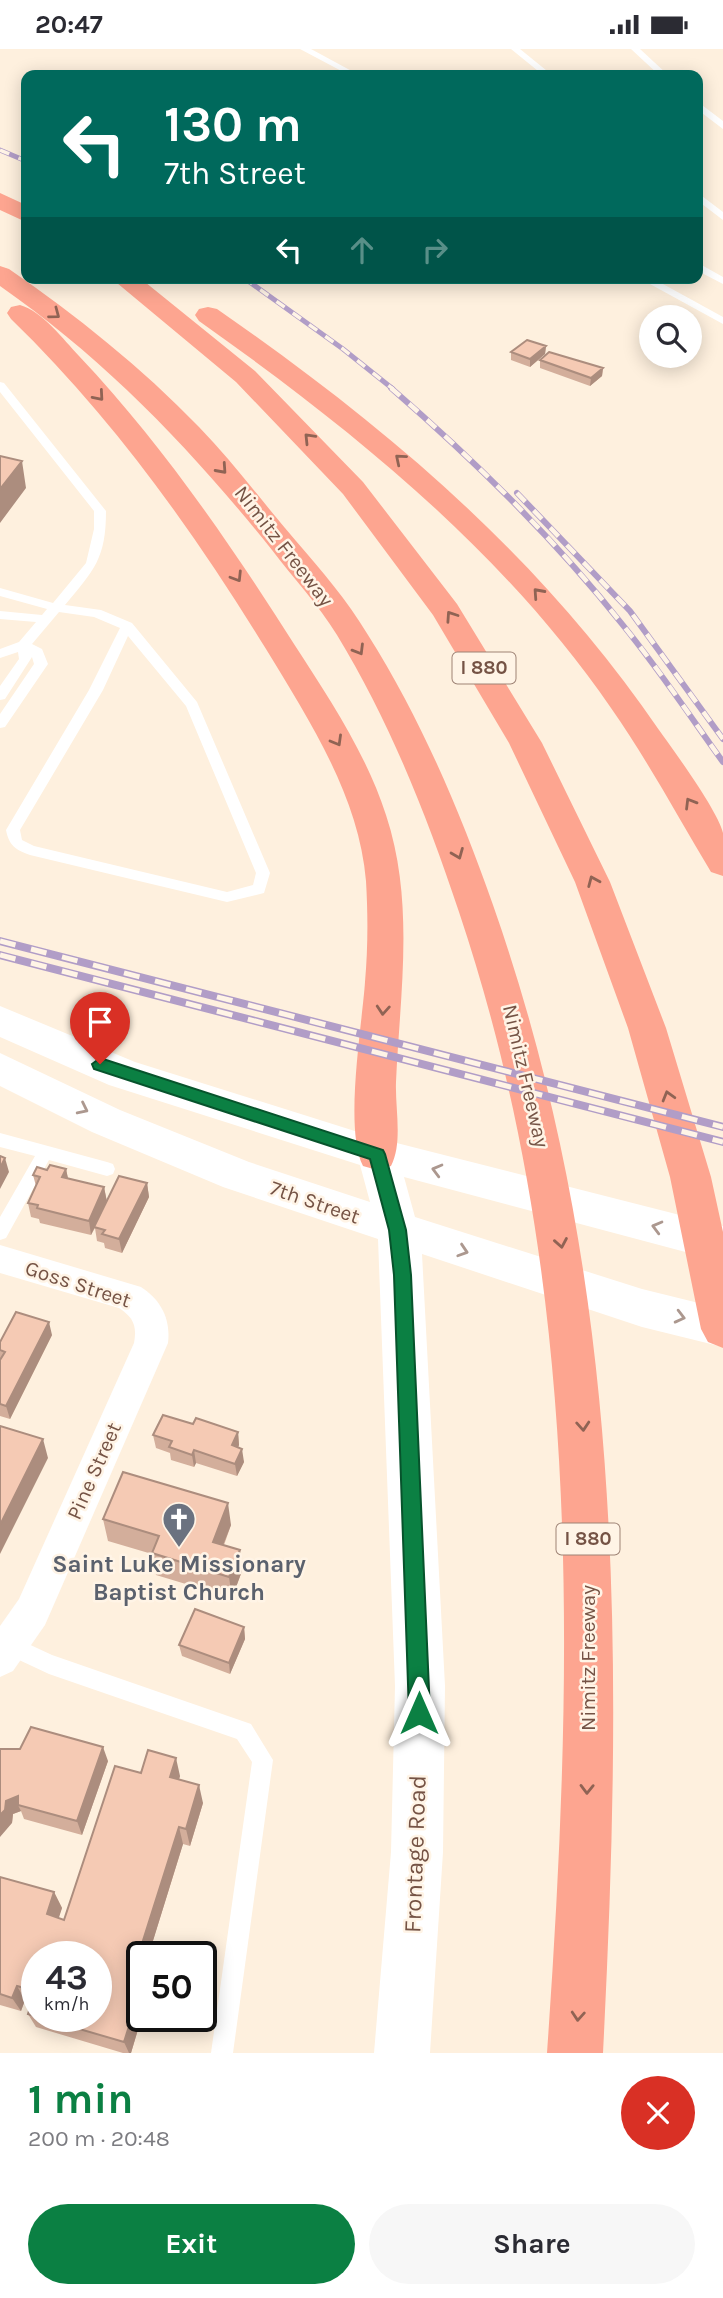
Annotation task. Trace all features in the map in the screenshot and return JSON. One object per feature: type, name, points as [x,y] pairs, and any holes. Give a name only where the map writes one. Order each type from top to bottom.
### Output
[{"type":"highway","points":[[0,200],[21,212]]},
{"type":"highway","name":"Nimitz Freeway","points":[[0,274],[109,357],[171,415],[232,480],[310,574],[393,710],[446,823],[504,982],[540,1128],[563,1254],[578,1358],[587,1495],[589,1637],[585,1884],[575,2053]]},
{"type":"highway","name":"I 880","points":[[132,284],[214,348],[306,435],[387,528],[453,618],[527,741],[579,848],[643,1013],[686,1161],[723,1328]]},
{"type":"highway","points":[[158,284],[223,325],[332,405],[401,459],[468,519],[542,597],[596,664],[654,746],[723,863]]},
{"type":"highway","points":[[0,295],[81,374],[194,514],[338,742],[360,788],[380,856],[387,918],[373,1112],[377,1154]]},
{"type":"main road","points":[[0,1021],[123,1073],[377,1154],[723,1244]]},
{"type":"main road","name":"7th Street","points":[[0,1069],[106,1121],[237,1175],[642,1308],[723,1328]]},
{"type":"main road","name":"Frontage Road","points":[[377,1154],[398,1230],[403,1289],[420,1686],[417,1852],[402,2053]]},
{"type":"street","name":"Goss Street","points":[[0,1259],[129,1297],[143,1305],[151,1316]]},
{"type":"street","name":"Pine Street","points":[[3,1648],[32,1612],[151,1343],[154,1330],[151,1316]]},
{"type":"lane","points":[[304,49],[345,70]]},
{"type":"lane","points":[[514,49],[541,70]]},
{"type":"lane","points":[[635,49],[658,70]]},
{"type":"lane","points":[[703,109],[723,127]]},
{"type":"lane","points":[[703,200],[723,217]]},
{"type":"lane","points":[[703,269],[723,281]]},
{"type":"lane","points":[[655,284],[723,321]]},
{"type":"lane","points":[[0,385],[100,511],[99,546],[92,564],[43,619],[24,645],[0,654]]},
{"type":"lane","points":[[0,592],[54,607],[97,613],[127,626],[192,705],[264,873],[259,889],[250,894],[227,897],[30,850],[16,842],[13,830],[96,690],[127,626]]},
{"type":"lane","points":[[0,615],[43,619]]},
{"type":"lane","points":[[0,696],[26,659],[24,645]]},
{"type":"lane","points":[[0,724],[41,664],[37,652],[24,645]]},
{"type":"lane","points":[[0,1140],[107,1169]]},
{"type":"lane","points":[[0,1233],[45,1153]]},
{"type":"lane","points":[[3,1648],[244,1731],[263,1760],[222,2053]]},
{"type":"building","points":[[527,340],[546,346],[530,359],[511,352]]},
{"type":"building","points":[[549,352],[603,368],[591,378],[540,360]]},
{"type":"building","points":[[0,456],[22,461],[0,489]]},
{"type":"building","points":[[50,1165],[66,1169],[62,1177],[104,1187],[89,1221],[37,1208],[38,1205],[28,1203],[40,1177],[33,1175],[37,1167],[47,1170]]},
{"type":"building","points":[[119,1176],[147,1183],[119,1239],[102,1234],[105,1230],[94,1227]]},
{"type":"building","points":[[16,1312],[49,1322],[6,1406],[0,1404],[0,1360],[5,1352],[0,1350],[0,1342]]},
{"type":"building","points":[[163,1415],[193,1424],[196,1418],[238,1432],[232,1445],[242,1449],[235,1464],[194,1450],[192,1455],[169,1447],[172,1441],[153,1435]]},
{"type":"building","points":[[0,1426],[43,1439],[0,1525]]},
{"type":"building","points":[[123,1472],[228,1503],[213,1542],[240,1550],[229,1577],[152,1553],[159,1536],[103,1519]]},
{"type":"building","points":[[195,1609],[244,1627],[229,1663],[179,1645]]},
{"type":"building","points":[[31,1727],[103,1747],[77,1821],[18,1805],[18,1796],[6,1801],[5,1810],[0,1815],[0,1749],[20,1749]]},
{"type":"building","points":[[148,1750],[176,1758],[170,1777],[199,1785],[186,1829],[179,1827],[143,1941],[126,1941],[127,2032],[124,2042],[90,2032],[112,2032],[112,1941],[21,1941],[21,1987],[17,1986],[12,1998],[0,1994],[0,1877],[54,1892],[47,1914],[64,1920],[115,1766],[141,1773]]},
{"type":"railway","points":[[0,150],[21,159]]},
{"type":"railway","points":[[252,284],[343,349],[393,389]]},
{"type":"railway","points":[[391,388],[482,471],[596,592],[661,675],[723,762]]},
{"type":"railway","points":[[517,493],[630,611],[723,739]]},
{"type":"railway","points":[[0,941],[723,1127]]},
{"type":"railway","points":[[0,955],[723,1142]]},
{"type":"place","name":"Saint Luke Missionary Baptist Church","points":[[179,1549]]},
{"type":"route","points":[[100,1064],[167,1088],[377,1154],[398,1230],[403,1275],[417,1598],[419,1713]]}]
